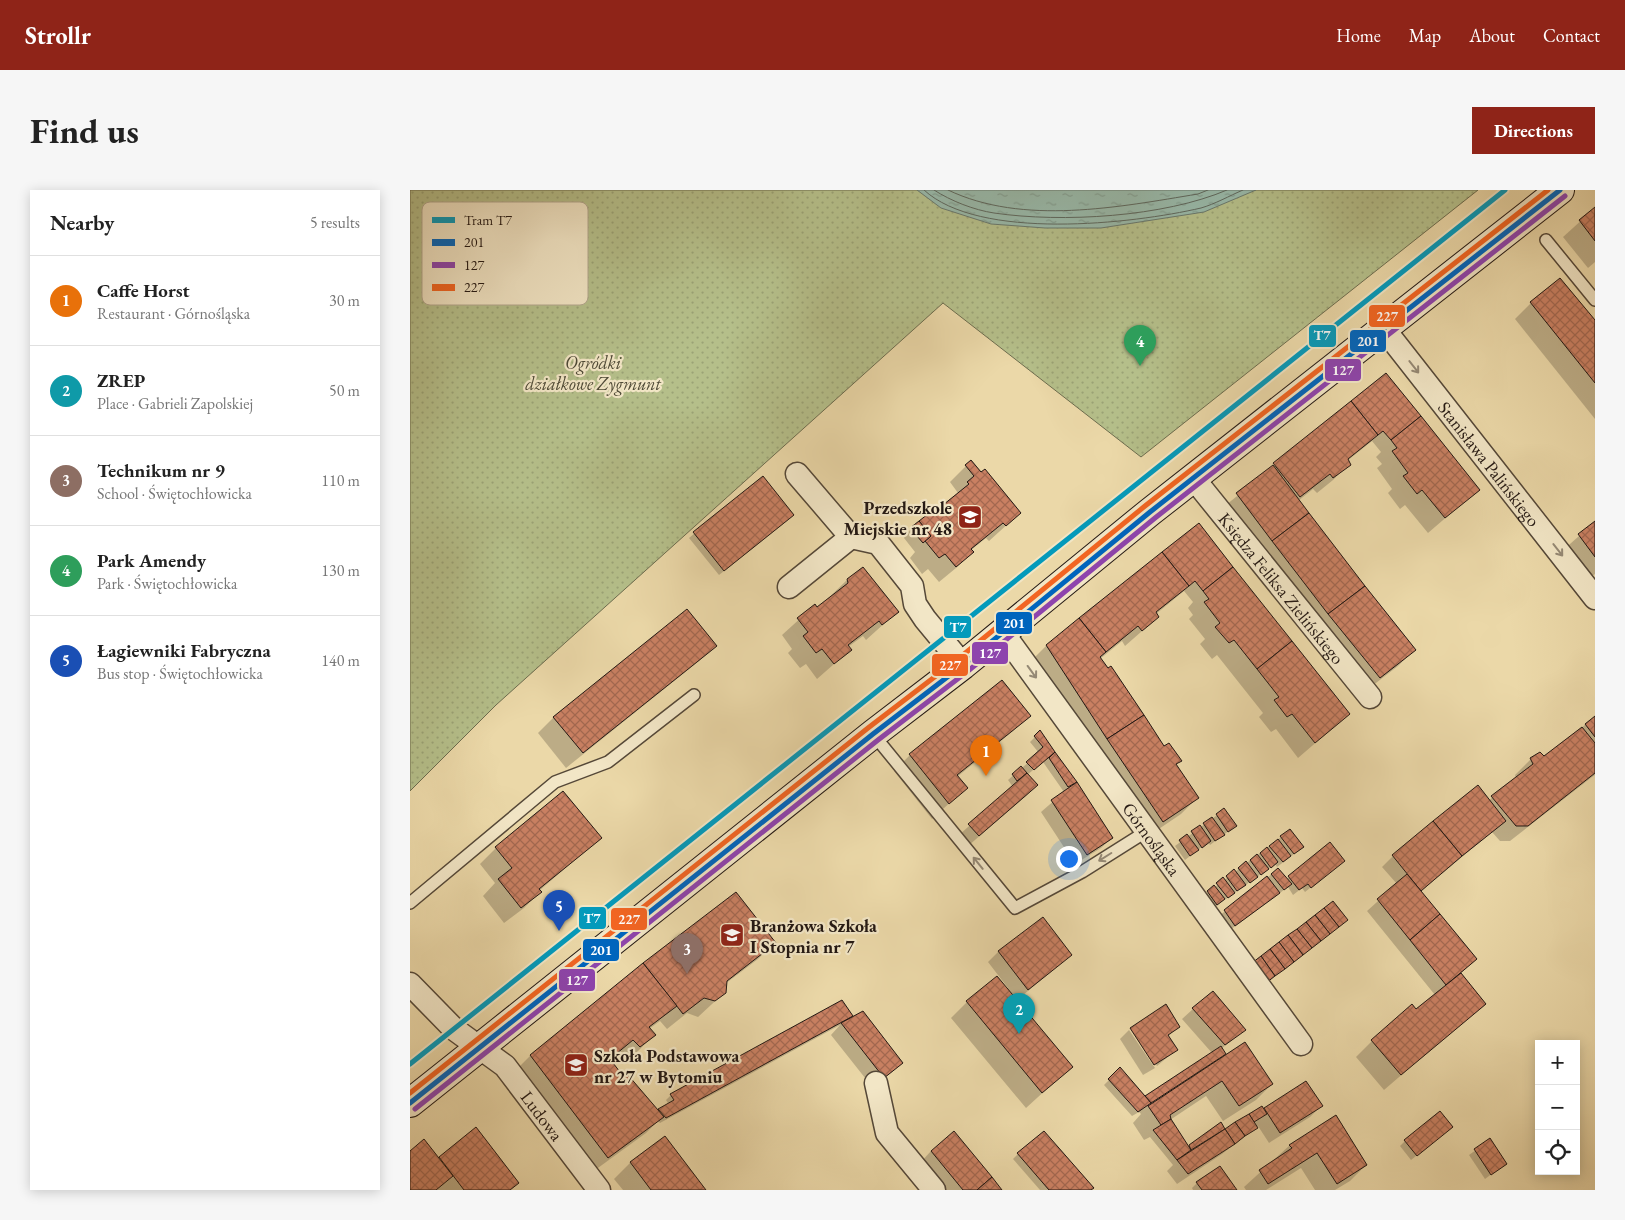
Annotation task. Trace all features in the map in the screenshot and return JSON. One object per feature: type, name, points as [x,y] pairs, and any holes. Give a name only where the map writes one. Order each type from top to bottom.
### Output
[{"type":"main road","points":[[410,1103],[1560,190]]},
{"type":"street","name":"Stanisława Palińskiego","points":[[1384,329],[1594,595]]},
{"type":"street","points":[[797,474],[851,537],[878,543],[912,586],[915,604],[924,619],[963,665]]},
{"type":"street","name":"Księdza Feliksa Zielińskiego","points":[[1194,479],[1370,697]]},
{"type":"street","points":[[789,586],[851,537]]},
{"type":"street","name":"Górnośląska","points":[[1003,632],[1301,1044]]},
{"type":"street","name":"Ludowa","points":[[410,984],[454,1029],[505,1066],[599,1190]]},
{"type":"street","points":[[876,1083],[888,1132],[934,1190]]},
{"type":"lane","points":[[1546,240],[1593,293]]},
{"type":"lane","points":[[410,903],[554,782],[608,762],[694,695]]},
{"type":"lane","points":[[873,734],[1015,908],[1082,872],[1147,831]]},
{"type":"green space","name":"Ogródki działkowe Zygmunt","points":[[410,190],[1478,190],[1141,457],[943,303],[496,705],[410,791]]},
{"type":"water","points":[[917,190],[1256,190],[1204,212],[1101,228],[1045,228],[991,224],[941,208]]},
{"type":"building","points":[[1595,207],[1595,241],[1579,220]]},
{"type":"building","points":[[1560,278],[1595,320],[1595,383],[1530,302]]},
{"type":"building","points":[[1386,373],[1421,416],[1391,440],[1383,431],[1378,435],[1351,401]]},
{"type":"building","points":[[1351,401],[1378,435],[1348,459],[1351,465],[1333,478],[1330,474],[1300,497],[1273,463]]},
{"type":"building","points":[[1421,416],[1480,490],[1445,518],[1422,490],[1417,494],[1403,476],[1408,473],[1392,451],[1397,448],[1391,440]]},
{"type":"building","name":"Przedszkole Miejskie nr 48","points":[[971,460],[981,472],[985,469],[1021,513],[1006,526],[1003,523],[971,549],[974,552],[956,567],[945,554],[939,558],[925,541],[931,536],[919,521],[937,507],[938,509],[969,484],[967,482],[974,476],[965,465]]},
{"type":"building","points":[[1273,465],[1309,513],[1272,541],[1236,493]]},
{"type":"building","points":[[763,476],[794,515],[724,571],[693,532]]},
{"type":"building","points":[[1309,513],[1365,586],[1328,614],[1272,541]]},
{"type":"building","points":[[919,521],[931,536],[923,543],[910,528]]},
{"type":"building","points":[[1595,521],[1595,557],[1578,534]]},
{"type":"building","points":[[1199,523],[1233,567],[1203,591],[1195,581],[1189,586],[1162,552]]},
{"type":"building","points":[[1162,552],[1189,586],[1156,612],[1159,617],[1142,631],[1138,626],[1106,652],[1079,618]]},
{"type":"building","points":[[863,567],[899,612],[882,625],[879,621],[848,645],[852,650],[834,664],[822,649],[816,653],[803,636],[808,632],[797,618],[815,604],[817,607],[848,583],[847,579]]},
{"type":"building","points":[[1233,567],[1292,641],[1257,669],[1234,640],[1229,643],[1215,627],[1220,623],[1204,602],[1209,599],[1203,591]]},
{"type":"building","points":[[1365,586],[1416,650],[1380,678],[1328,614]]},
{"type":"building","points":[[687,609],[717,646],[583,753],[553,717]]},
{"type":"building","points":[[1079,618],[1106,652],[1100,657],[1108,668],[1111,666],[1144,715],[1107,739],[1046,645]]},
{"type":"building","points":[[1292,641],[1350,714],[1315,743],[1292,714],[1287,717],[1274,700],[1279,697],[1257,669]]},
{"type":"building","points":[[1002,680],[1031,716],[957,775],[968,788],[949,804],[909,754]]},
{"type":"building","points":[[1144,715],[1164,746],[1169,743],[1182,761],[1176,764],[1199,798],[1163,822],[1107,739]]},
{"type":"building","points":[[1595,716],[1595,737],[1585,724]]},
{"type":"building","points":[[1582,727],[1595,743],[1595,773],[1528,826],[1516,826],[1491,796],[1533,764],[1530,758],[1540,752],[1544,756]]},
{"type":"building","points":[[1040,730],[1055,752],[1034,770],[1026,762],[1043,747],[1034,736]]},
{"type":"building","points":[[1055,752],[1077,782],[1068,787],[1049,758]]},
{"type":"building","points":[[1021,766],[1027,773],[1017,781],[1012,774]]},
{"type":"building","points":[[1027,773],[1038,785],[979,836],[968,824]]},
{"type":"building","points":[[1077,782],[1113,838],[1087,855],[1051,800]]},
{"type":"building","points":[[1478,785],[1506,821],[1462,856],[1433,821]]},
{"type":"building","points":[[563,791],[602,838],[539,889],[542,892],[521,908],[498,879],[512,868],[495,847]]},
{"type":"building","points":[[1224,808],[1237,826],[1228,832],[1216,814]]},
{"type":"building","points":[[1212,817],[1225,835],[1215,841],[1203,823]]},
{"type":"building","points":[[1433,821],[1462,856],[1421,891],[1392,855]]},
{"type":"building","points":[[1200,825],[1211,841],[1202,848],[1191,831]]},
{"type":"building","points":[[1290,829],[1304,847],[1294,854],[1280,836]]},
{"type":"building","points":[[1187,834],[1199,850],[1190,856],[1179,840]]},
{"type":"building","points":[[1278,839],[1291,856],[1283,862],[1269,846]]},
{"type":"building","points":[[1330,842],[1345,861],[1311,888],[1308,884],[1299,890],[1288,876]]},
{"type":"building","points":[[1267,847],[1278,862],[1271,868],[1260,853]]},
{"type":"building","points":[[1257,854],[1269,869],[1261,875],[1250,860]]},
{"type":"building","points":[[1246,861],[1258,877],[1250,883],[1238,868]]},
{"type":"building","points":[[1278,868],[1292,884],[1284,890],[1271,874]]},
{"type":"building","points":[[1234,869],[1246,885],[1237,891],[1226,876]]},
{"type":"building","points":[[1407,874],[1440,914],[1410,940],[1377,899]]},
{"type":"building","points":[[1267,876],[1280,893],[1235,926],[1224,910]]},
{"type":"building","points":[[1223,877],[1235,893],[1228,898],[1216,883]]},
{"type":"building","points":[[1214,885],[1225,899],[1217,905],[1207,891]]},
{"type":"building","points":[[736,892],[776,943],[727,981],[726,993],[715,1001],[704,998],[683,1014],[643,963]]},
{"type":"building","points":[[1333,901],[1348,920],[1339,927],[1324,908]]},
{"type":"building","points":[[1324,908],[1339,927],[1330,934],[1315,915]]},
{"type":"building","points":[[1440,914],[1477,959],[1446,985],[1410,940]]},
{"type":"building","points":[[1315,915],[1330,934],[1321,941],[1306,922]]},
{"type":"building","points":[[1043,917],[1072,955],[1028,990],[998,951]]},
{"type":"building","points":[[1306,922],[1321,941],[1312,948],[1297,929]]},
{"type":"building","points":[[1297,929],[1312,948],[1303,955],[1288,935]]},
{"type":"building","points":[[1288,935],[1303,955],[1294,962],[1279,942]]},
{"type":"building","points":[[1279,942],[1294,962],[1285,969],[1270,949]]},
{"type":"building","points":[[1270,949],[1285,969],[1275,976],[1261,956]]},
{"type":"building","points":[[1261,956],[1275,976],[1266,983],[1252,963]]},
{"type":"building","name":"Szkoła Podstawowa nr 27 w Bytomiu","points":[[643,963],[677,1006],[649,1027],[656,1035],[640,1047],[633,1040],[610,1059],[620,1072],[622,1070],[626,1076],[628,1075],[664,1117],[608,1158],[530,1055]]},
{"type":"building","points":[[1461,973],[1486,1004],[1401,1075],[1371,1040],[1412,1004],[1416,1009]]},
{"type":"building","points":[[997,976],[1073,1067],[1042,1093],[966,1001]]},
{"type":"building","points":[[1213,991],[1246,1030],[1225,1045],[1192,1008]]},
{"type":"building","points":[[842,1000],[853,1016],[666,1118],[658,1109],[674,1100],[670,1094]]},
{"type":"building","points":[[1166,1004],[1180,1027],[1168,1035],[1178,1050],[1154,1065],[1130,1028]]},
{"type":"building","points":[[863,1011],[903,1063],[884,1078],[841,1023]]},
{"type":"building","points":[[1245,1042],[1273,1084],[1239,1106],[1222,1081],[1170,1115],[1171,1119],[1161,1125],[1148,1106]]},
{"type":"building","points":[[1221,1046],[1226,1054],[1151,1103],[1145,1096]]},
{"type":"building","points":[[1120,1067],[1151,1103],[1138,1112],[1108,1079]]},
{"type":"building","points":[[1306,1081],[1323,1106],[1280,1133],[1264,1108]]},
{"type":"building","points":[[1262,1106],[1267,1114],[1254,1122],[1249,1114]]},
{"type":"building","points":[[1440,1111],[1453,1127],[1417,1156],[1404,1140]]},
{"type":"building","points":[[1249,1114],[1258,1128],[1245,1136],[1235,1122]]},
{"type":"building","points":[[1336,1115],[1367,1165],[1337,1184],[1317,1153],[1268,1184],[1259,1170],[1292,1148],[1289,1145]]},
{"type":"building","points":[[1171,1119],[1191,1150],[1177,1160],[1153,1130]]},
{"type":"building","points":[[1221,1122],[1225,1129],[1191,1150],[1189,1145]]},
{"type":"building","points":[[1235,1122],[1245,1136],[1235,1144],[1225,1129]]},
{"type":"building","points":[[476,1127],[519,1183],[510,1190],[464,1190],[439,1157]]},
{"type":"building","points":[[1225,1129],[1235,1144],[1188,1174],[1177,1160]]},
{"type":"building","points":[[954,1131],[992,1177],[977,1190],[963,1190],[931,1151]]},
{"type":"building","points":[[1044,1131],[1094,1188],[1091,1190],[1049,1190],[1017,1153]]},
{"type":"building","points":[[665,1136],[706,1190],[651,1190],[630,1162]]},
{"type":"building","points":[[1490,1138],[1507,1164],[1491,1175],[1474,1149]]},
{"type":"building","points":[[424,1139],[453,1176],[436,1190],[410,1190],[410,1151]]},
{"type":"building","points":[[1220,1166],[1237,1190],[1202,1190],[1196,1182]]},
{"type":"building","points":[[992,1177],[1002,1190],[977,1190]]},
{"type":"tram line","name":"T7","points":[[410,1064],[1505,190]]},
{"type":"transit line","name":"227","points":[[410,1093],[868,728],[958,659],[1145,506],[1548,190]]},
{"type":"transit line","name":"201","points":[[410,1103],[873,734],[963,665],[1150,512],[1560,190]]},
{"type":"transit line","name":"127","points":[[415,1109],[878,740],[968,671],[1155,518],[1565,196]]},
{"type":"place","name":"Park Amendy","points":[[1140,366]]},
{"type":"place","name":"Przedszkole Miejskie nr 48","points":[[970,517]]},
{"type":"place","name":"Caffe Horst","points":[[986,776]]},
{"type":"place","name":"Łagiewniki Fabryczna","points":[[559,931]]},
{"type":"place","name":"Branżowa Szkoła I Stopnia nr 7","points":[[732,935]]},
{"type":"place","name":"Technikum nr 9","points":[[687,974]]},
{"type":"place","name":"ZREP","points":[[1019,1034]]},
{"type":"place","name":"Szkoła Podstawowa nr 27 w Bytomiu","points":[[576,1065]]}]
